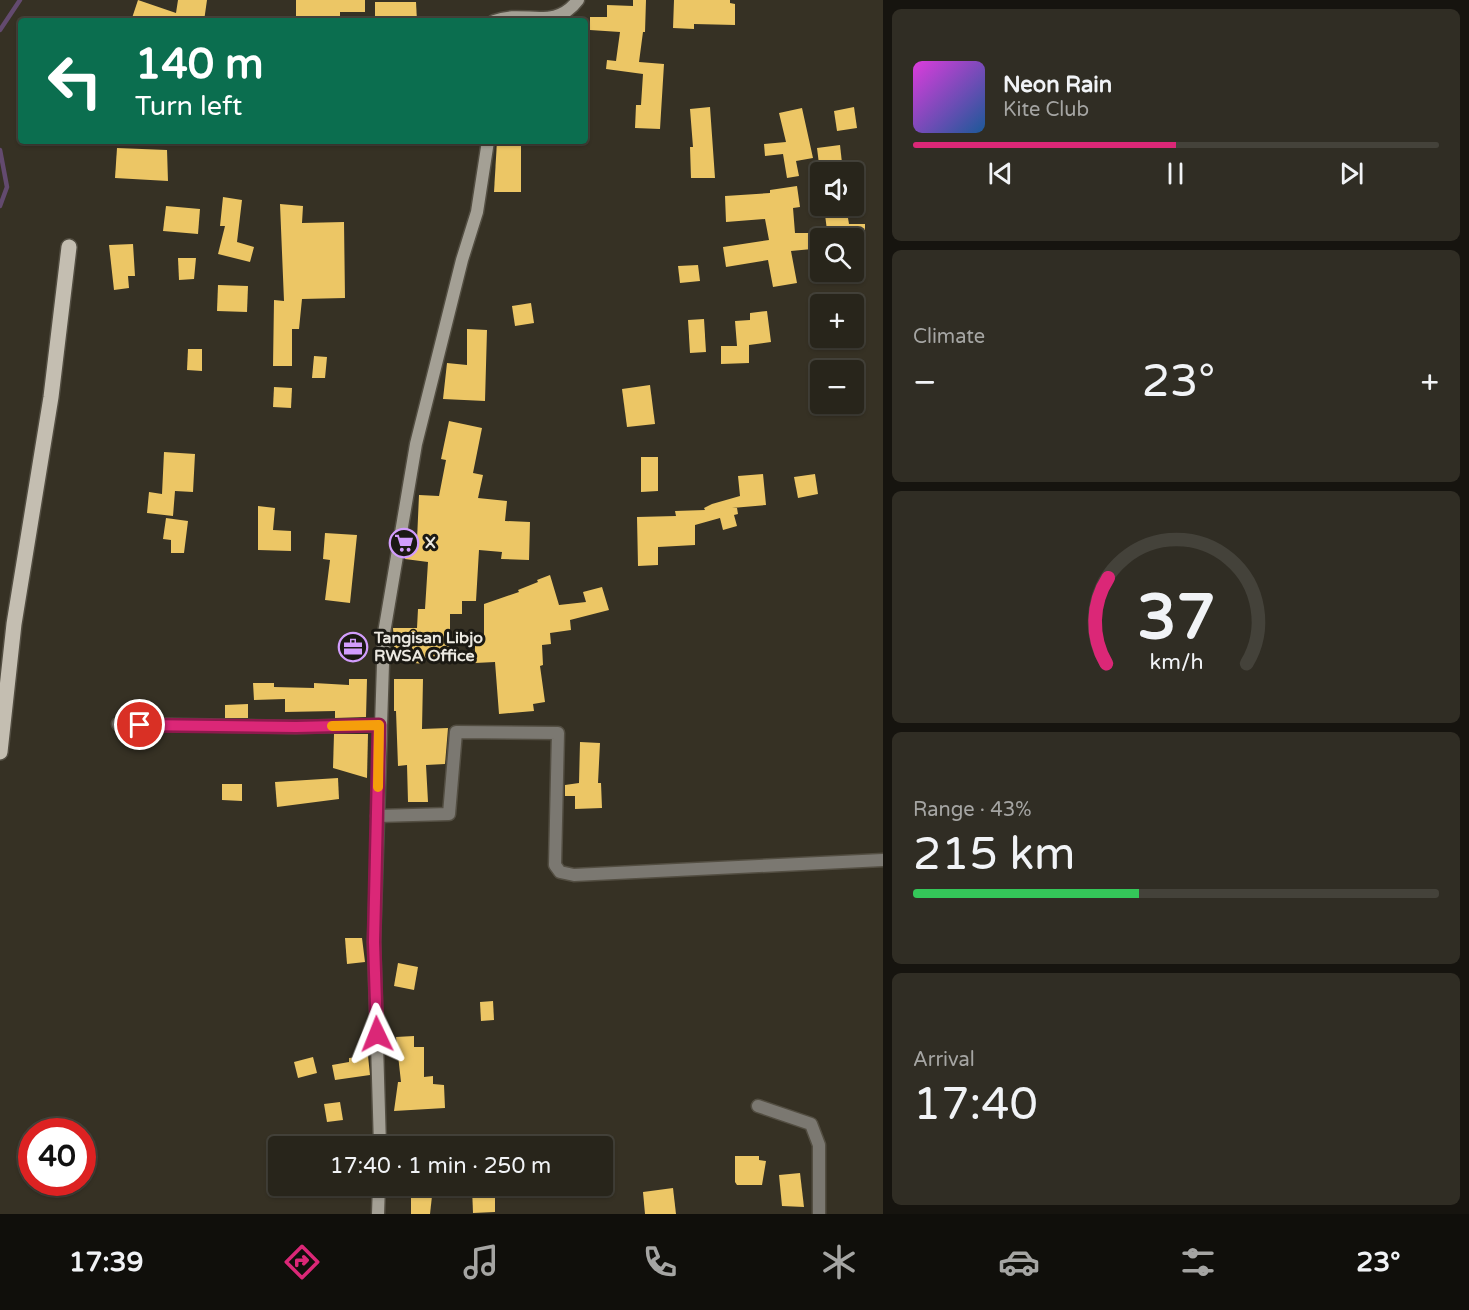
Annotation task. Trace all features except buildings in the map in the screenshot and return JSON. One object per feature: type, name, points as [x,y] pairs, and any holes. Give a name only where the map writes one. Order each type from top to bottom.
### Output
[{"type":"main road","points":[[0,752],[14,624],[51,397],[69,247]]},
{"type":"street","points":[[551,18],[569,11],[578,0]]},
{"type":"street","points":[[501,18],[508,15],[538,18]]},
{"type":"street","points":[[380,1136],[374,942],[379,725],[384,633],[416,444],[462,260],[477,212],[488,144]]},
{"type":"street","points":[[118,724],[296,727],[379,725]]},
{"type":"street","points":[[377,816],[449,814],[456,732],[558,733],[555,865],[560,872],[574,875],[882,860]]},
{"type":"street","points":[[758,1106],[811,1124],[819,1145],[819,1214]]},
{"type":"street","points":[[378,1214],[379,1196]]},
{"type":"waterway","points":[[0,30],[20,0]]},
{"type":"waterway","points":[[0,150],[7,187],[0,206]]},
{"type":"slow traffic","points":[[332,726],[379,725],[378,787]]},
{"type":"place","name":"X","points":[[404,543]]},
{"type":"place","name":"Tangisan Libjo RWSA Office","points":[[353,647]]},
{"type":"route","points":[[140,725],[296,727],[379,725],[374,942],[377,1034]]}]
